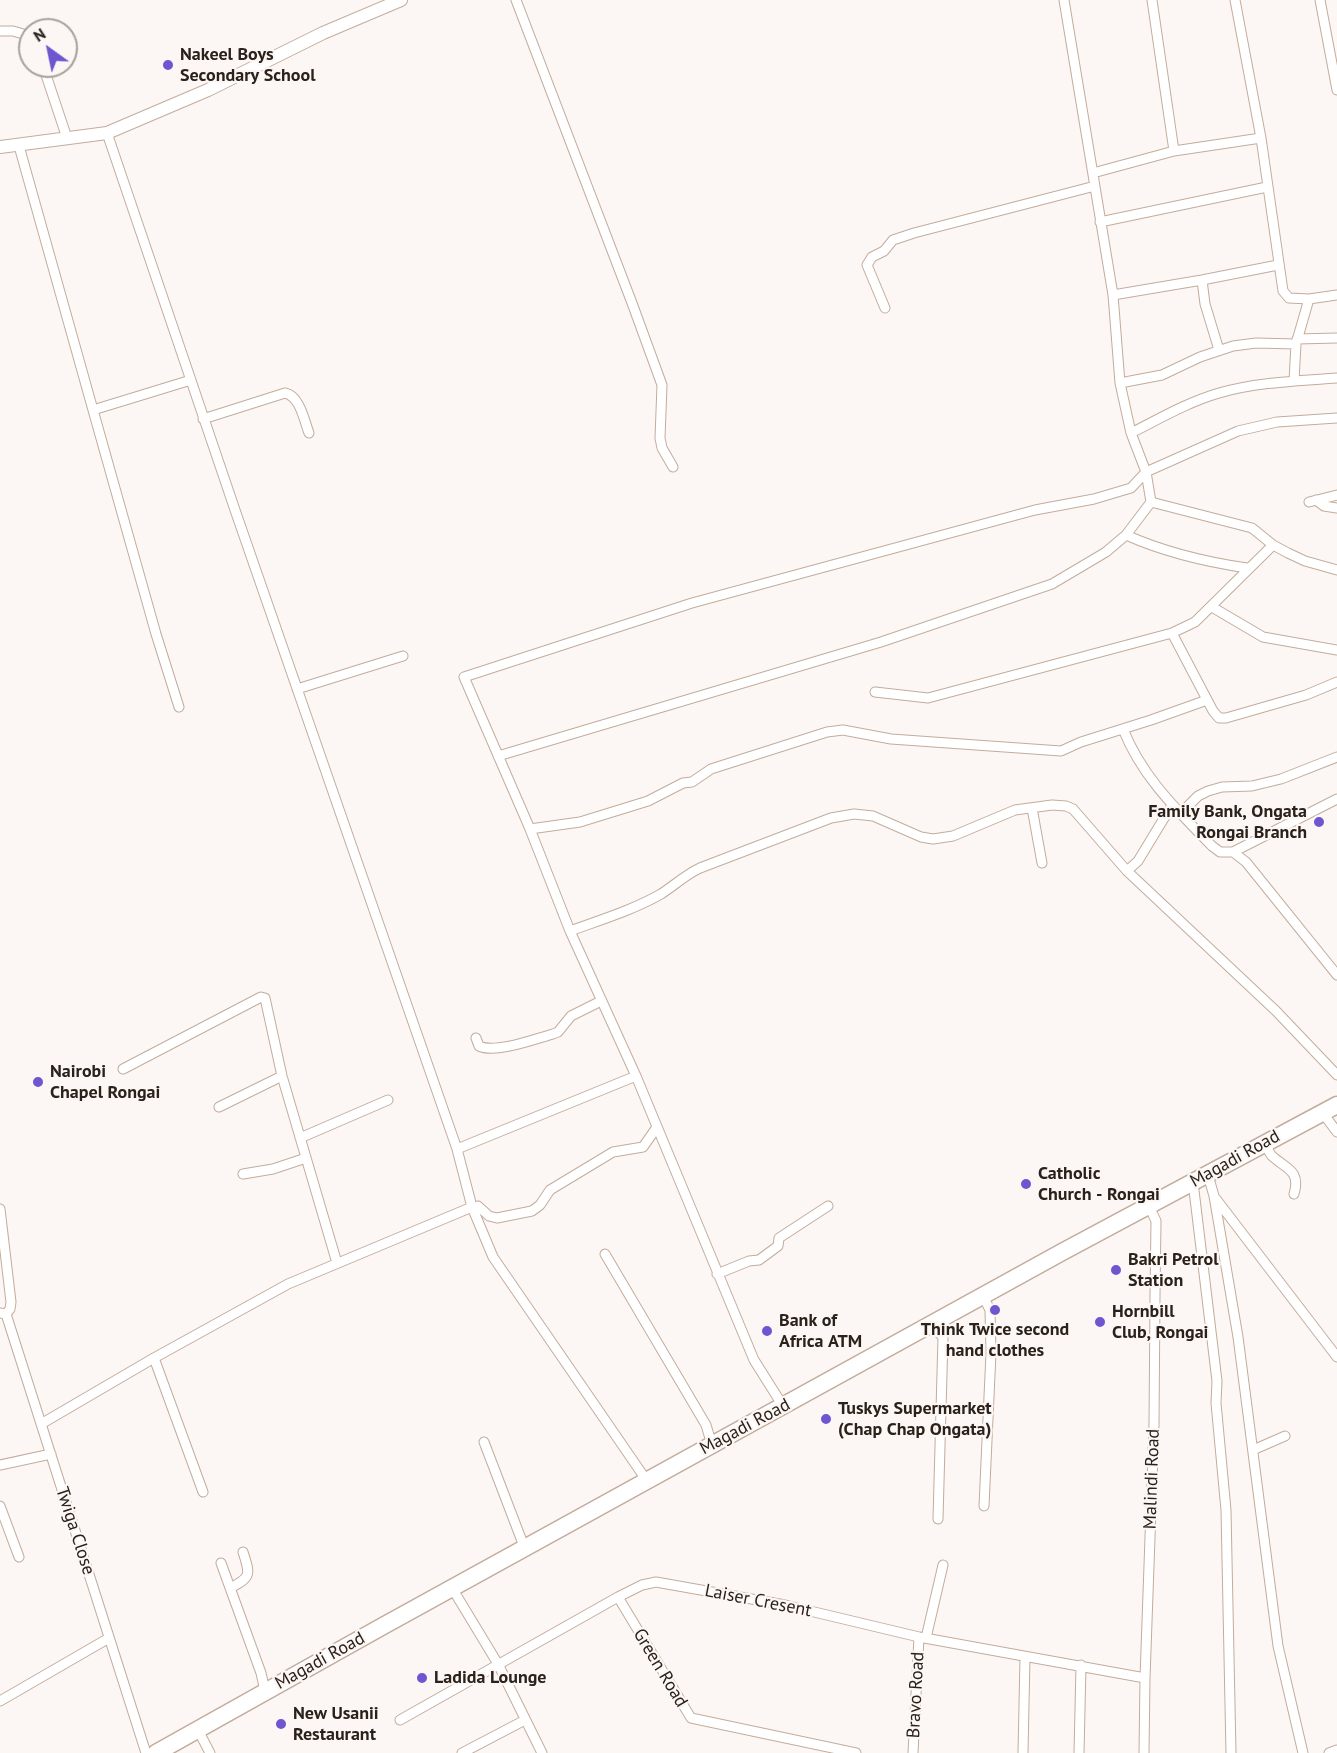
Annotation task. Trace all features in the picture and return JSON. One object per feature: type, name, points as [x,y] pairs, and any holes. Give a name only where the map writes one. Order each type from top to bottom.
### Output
[{"type":"highway","name":"Magadi Road","points":[[156,1753],[983,1296],[1330,1108]]},
{"type":"street","points":[[0,147],[107,133],[208,90],[323,33],[401,0]]},
{"type":"street","points":[[516,0],[662,385],[660,438],[662,448],[674,467]]},
{"type":"street","points":[[498,756],[881,642],[1052,584],[1106,552],[1126,535],[1151,502],[1146,472],[1131,433],[1120,383],[1113,295],[1064,0]]},
{"type":"street","points":[[1152,0],[1174,151]]},
{"type":"street","points":[[1235,0],[1261,138],[1278,265],[1285,295],[1310,298],[1337,295]]},
{"type":"street","points":[[1320,0],[1337,90]]},
{"type":"street","points":[[1,31],[18,32]]},
{"type":"street","points":[[47,78],[67,138]]},
{"type":"street","points":[[107,133],[493,1257],[647,1481]]},
{"type":"street","points":[[1093,173],[1174,151],[1261,138]]},
{"type":"street","points":[[18,146],[156,634],[179,707]]},
{"type":"street","points":[[885,308],[867,265],[872,257],[884,251],[893,240],[914,232],[1095,186]]},
{"type":"street","points":[[1100,222],[1267,188]]},
{"type":"street","points":[[1113,295],[1278,265]]},
{"type":"street","points":[[1202,280],[1205,304],[1219,350]]},
{"type":"street","points":[[1294,381],[1296,342],[1310,298]]},
{"type":"street","points":[[1120,383],[1162,375],[1200,357],[1233,346],[1337,338]]},
{"type":"street","points":[[1131,433],[1218,393],[1274,383],[1337,378]]},
{"type":"street","points":[[93,410],[191,380]]},
{"type":"street","points":[[204,419],[290,393],[296,399],[309,433]]},
{"type":"street","points":[[783,1406],[754,1360],[636,1076],[570,931],[530,829],[464,677],[692,603],[1035,510],[1094,499],[1131,488],[1146,472],[1238,431],[1258,425],[1337,418]]},
{"type":"street","points":[[1337,495],[1312,501],[1322,506],[1337,508]]},
{"type":"street","points":[[1151,502],[1252,528],[1273,544],[1305,561],[1337,570]]},
{"type":"street","points":[[1126,535],[1145,543],[1214,563],[1247,568]]},
{"type":"street","points":[[875,692],[928,698],[1172,633],[1195,622],[1273,544]]},
{"type":"street","points":[[1212,607],[1263,637],[1337,650]]},
{"type":"street","points":[[1172,633],[1219,718],[1306,695],[1337,682]]},
{"type":"street","points":[[297,689],[403,656]]},
{"type":"street","points":[[530,829],[580,822],[648,801],[683,783],[692,782],[711,769],[827,732],[843,730],[891,739],[1061,751],[1207,700]]},
{"type":"street","points":[[1124,729],[1130,747],[1144,771],[1180,814],[1220,852],[1233,852],[1337,799]]},
{"type":"street","points":[[1180,814],[1198,796],[1208,791],[1222,787],[1251,786],[1281,779],[1337,758]]},
{"type":"street","points":[[570,931],[637,906],[700,868],[831,818],[854,814],[873,816],[921,837],[933,839],[953,836],[1015,810],[1052,805],[1066,806],[1073,809],[1127,871],[1276,1011],[1337,1075]]},
{"type":"street","points":[[1127,871],[1138,861],[1172,805]]},
{"type":"street","points":[[1032,808],[1042,863]]},
{"type":"street","points":[[1233,852],[1246,862],[1337,975]]},
{"type":"street","points":[[123,1069],[261,997],[267,1000],[282,1076],[337,1263]]},
{"type":"street","points":[[476,1038],[479,1046],[485,1048],[519,1043],[553,1034],[558,1032],[571,1016],[601,1001]]},
{"type":"street","points":[[219,1107],[282,1076]]},
{"type":"street","points":[[457,1149],[636,1076]]},
{"type":"street","points":[[300,1138],[388,1100]]},
{"type":"street","points":[[1330,1108],[1337,1132]]},
{"type":"street","points":[[475,1207],[497,1218],[532,1210],[540,1204],[550,1190],[613,1152],[643,1147],[657,1127]]},
{"type":"street","points":[[1265,1143],[1271,1155],[1292,1171],[1297,1184],[1294,1194]]},
{"type":"street","points":[[243,1174],[273,1169],[306,1158]]},
{"type":"street","points":[[1201,1179],[1337,1357]]},
{"type":"street","points":[[1201,1179],[1217,1381],[1216,1403],[1226,1510],[1230,1753]]},
{"type":"street","points":[[1214,1196],[1238,1337],[1278,1646],[1303,1753]]},
{"type":"street","points":[[717,1274],[749,1261],[759,1260],[778,1246],[779,1238],[828,1206]]},
{"type":"street","name":"Malindi Road","points":[[1144,1753],[1153,1472],[1156,1221],[1149,1206]]},
{"type":"street","points":[[41,1424],[288,1284],[475,1207]]},
{"type":"street","points":[[0,1209],[11,1302],[10,1309],[3,1314]]},
{"type":"street","points":[[605,1254],[706,1425],[712,1445]]},
{"type":"street","points":[[983,1296],[990,1310],[991,1331],[984,1506]]},
{"type":"street","name":"Twiga Close","points":[[3,1314],[51,1454],[146,1753]]},
{"type":"street","points":[[931,1325],[943,1337],[938,1519]]},
{"type":"street","points":[[154,1358],[203,1492]]},
{"type":"street","points":[[1253,1450],[1285,1437]]},
{"type":"street","points":[[484,1442],[525,1549]]},
{"type":"street","points":[[0,1465],[51,1454]]},
{"type":"street","points":[[0,1506],[19,1557]]},
{"type":"street","points":[[230,1588],[248,1577],[249,1572],[243,1552]]},
{"type":"street","points":[[221,1563],[266,1691]]},
{"type":"street","name":"Bravo Road","points":[[913,1753],[922,1637],[943,1565]]},
{"type":"street","name":"Laiser Cresent","points":[[400,1720],[618,1597],[642,1585],[656,1582],[785,1605],[922,1637],[1145,1678]]},
{"type":"street","points":[[452,1588],[498,1664],[542,1753]]},
{"type":"street","name":"Green Road","points":[[618,1597],[691,1718],[695,1717],[855,1753]]},
{"type":"street","points":[[0,1701],[109,1638]]},
{"type":"street","points":[[1023,1753],[1025,1657]]},
{"type":"street","points":[[1079,1753],[1081,1665]]},
{"type":"street","points":[[462,1753],[525,1720]]},
{"type":"street","points":[[198,1730],[210,1753]]},
{"type":"street","points":[[1329,1753],[1337,1750]]},
{"type":"place","name":"Nakeel Boys Secondary School","points":[[168,65]]},
{"type":"place","name":"Family Bank, Ongata Rongai Branch","points":[[1319,822]]},
{"type":"place","name":"Nairobi Chapel Rongai","points":[[38,1082]]},
{"type":"place","name":"Catholic Church - Rongai","points":[[1026,1184]]},
{"type":"place","name":"Bakri Petrol Station","points":[[1116,1270]]},
{"type":"place","name":"Think Twice second hand clothes","points":[[995,1310]]},
{"type":"place","name":"Hornbill Club, Rongai","points":[[1100,1322]]},
{"type":"place","name":"Bank of Africa ATM","points":[[767,1331]]},
{"type":"place","name":"Tuskys Supermarket (Chap Chap Ongata)","points":[[826,1419]]},
{"type":"place","name":"Ladida Lounge","points":[[422,1678]]},
{"type":"place","name":"New Usanii Restaurant","points":[[281,1724]]}]
